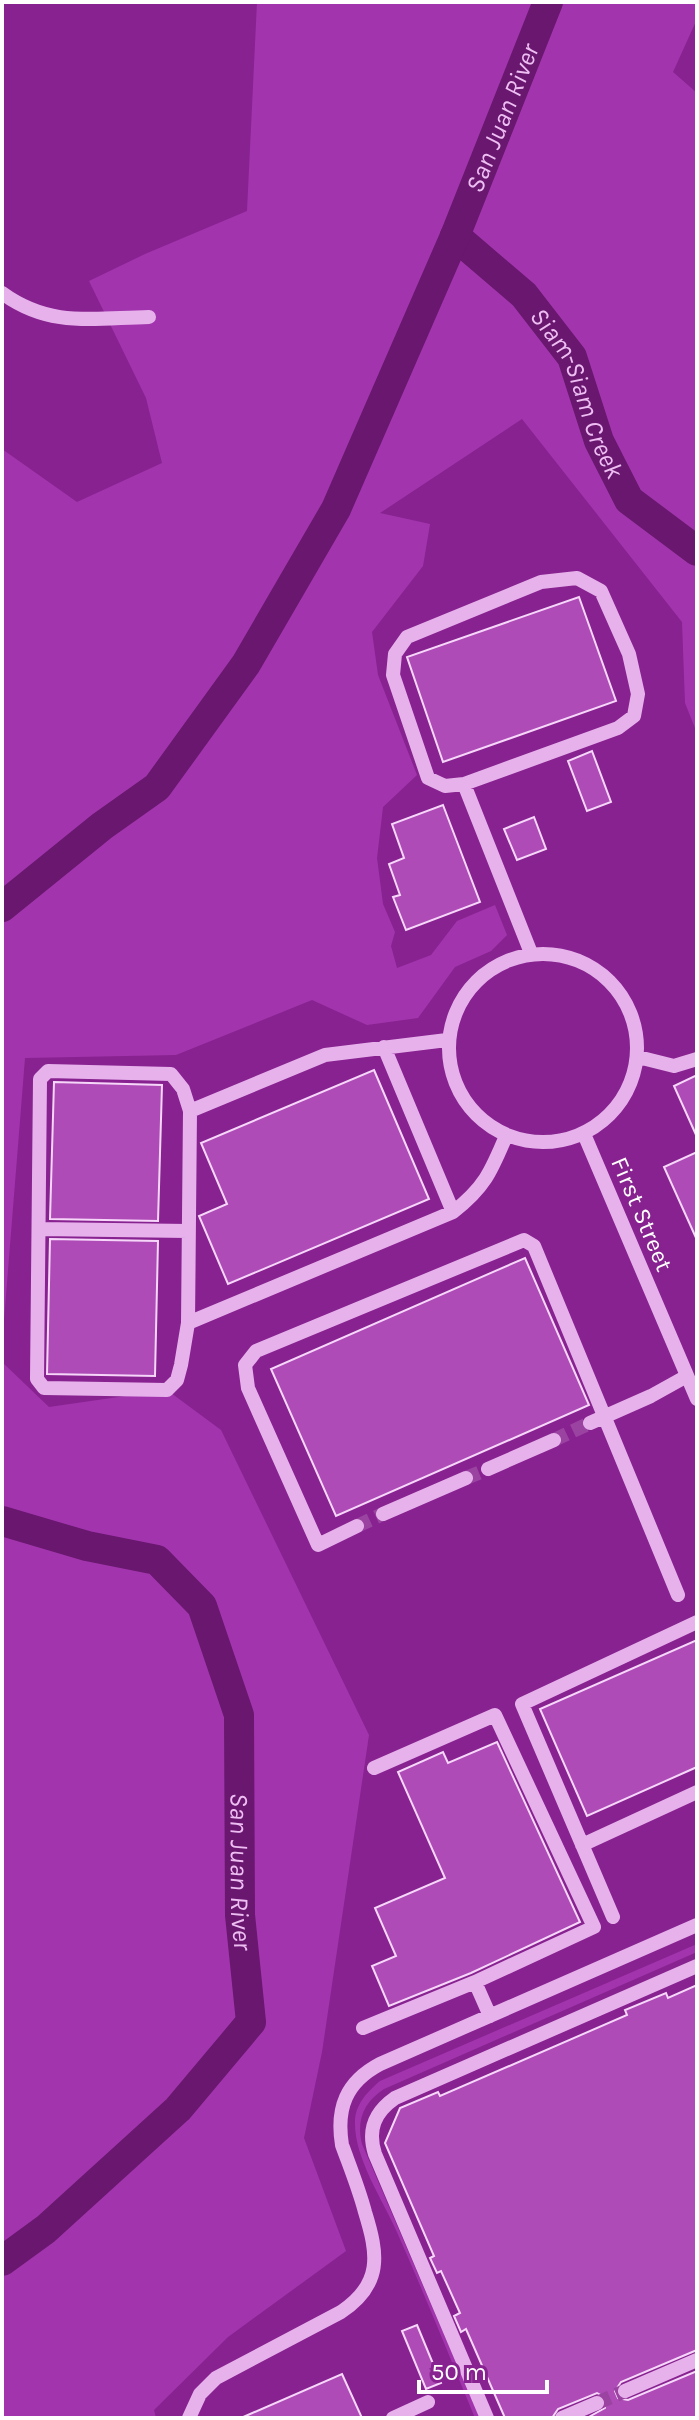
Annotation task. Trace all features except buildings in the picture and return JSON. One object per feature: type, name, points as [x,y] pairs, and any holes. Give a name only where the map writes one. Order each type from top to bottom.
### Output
[{"type":"street","points":[[2,293],[36,313],[63,319],[149,317]]},
{"type":"street","points":[[577,578],[601,591],[629,654],[638,694],[634,716],[618,728],[464,784],[445,786],[428,778],[393,675],[395,654],[407,637],[541,582],[577,578]]},
{"type":"street","points":[[464,784],[531,953]]},
{"type":"street","points":[[531,953],[565,955],[596,969],[621,993],[635,1023],[638,1057],[621,1103],[584,1134],[545,1143],[506,1136],[473,1113],[452,1079],[447,1040],[461,999],[481,978],[491,968],[531,953]]},
{"type":"street","points":[[190,1111],[325,1055],[447,1040]]},
{"type":"street","points":[[384,1047],[453,1212]]},
{"type":"street","points":[[638,1057],[674,1066],[697,1059]]},
{"type":"street","points":[[48,1071],[171,1074],[183,1089],[190,1111],[188,1323],[177,1380],[167,1390],[44,1388],[37,1379],[40,1079],[48,1071]]},
{"type":"street","name":"First Street","points":[[584,1134],[696,1395]]},
{"type":"street","points":[[188,1323],[453,1212],[473,1196],[491,1173],[506,1136]]},
{"type":"street","points":[[39,1229],[188,1231]]},
{"type":"street","points":[[357,1526],[318,1545],[248,1388],[245,1365],[256,1351],[524,1240],[534,1246],[678,1595]]},
{"type":"street","points":[[590,1423],[687,1376]]},
{"type":"street","points":[[488,1469],[554,1440]]},
{"type":"street","points":[[383,1514],[466,1478]]},
{"type":"street","points":[[613,1917],[522,1704],[697,1622]]},
{"type":"street","points":[[363,2028],[475,1982],[594,1927],[495,1715],[374,1768]]},
{"type":"street","points":[[582,1845],[697,1792]]},
{"type":"street","points":[[189,2418],[200,2394],[216,2378],[341,2312],[353,2304],[368,2286],[374,2268],[374,2241],[341,2138],[343,2103],[351,2085],[380,2064],[697,1925]]},
{"type":"street","points":[[487,2418],[375,2154],[371,2134],[375,2119],[395,2098],[697,1966]]},
{"type":"street","points":[[475,1982],[490,2016]]},
{"type":"street","points":[[625,2391],[697,2360]]},
{"type":"street","points":[[393,2418],[428,2402]]},
{"type":"street","points":[[562,2418],[597,2403]]},
{"type":"shaded area","points":[[257,2],[697,2],[697,19],[673,72],[697,93],[697,733],[685,703],[682,622],[522,419],[380,513],[430,524],[423,566],[372,632],[378,675],[417,775],[383,807],[377,858],[383,904],[395,932],[391,946],[397,968],[431,955],[457,921],[495,905],[507,935],[491,951],[455,967],[418,1018],[367,1025],[312,1000],[176,1055],[25,1058],[2,1345],[2,449],[77,502],[162,463],[146,398],[89,281],[247,211]]},
{"type":"shaded area","points":[[2,1362],[49,1407],[167,1390],[221,1430],[369,1735],[322,2052],[304,2138],[346,2251],[228,2337],[154,2410],[156,2418],[2,2418]]},
{"type":"shaded area","points":[[697,1944],[697,1952],[384,2089],[363,2112],[360,2127],[362,2144],[480,2418],[475,2418],[396,2230],[364,2163],[356,2135],[359,2104],[380,2081]]},
{"type":"waterway","points":[[2,907],[102,826],[157,787],[246,664],[336,509],[455,236],[548,2]]},
{"type":"waterway","name":"Siam-Siam Creek","points":[[455,236],[524,295],[572,357],[599,441],[629,500],[697,551]]},
{"type":"waterway","name":"San Juan River","points":[[2,1521],[87,1546],[157,1560],[202,1606],[239,1715],[240,1915],[251,2022],[178,2109],[46,2229],[2,2261]]},
{"type":"tunnel","points":[[554,1440],[590,1423]]},
{"type":"tunnel","points":[[466,1478],[488,1469]]},
{"type":"tunnel","points":[[357,1526],[383,1514]]},
{"type":"tunnel","points":[[597,2403],[625,2391]]}]
